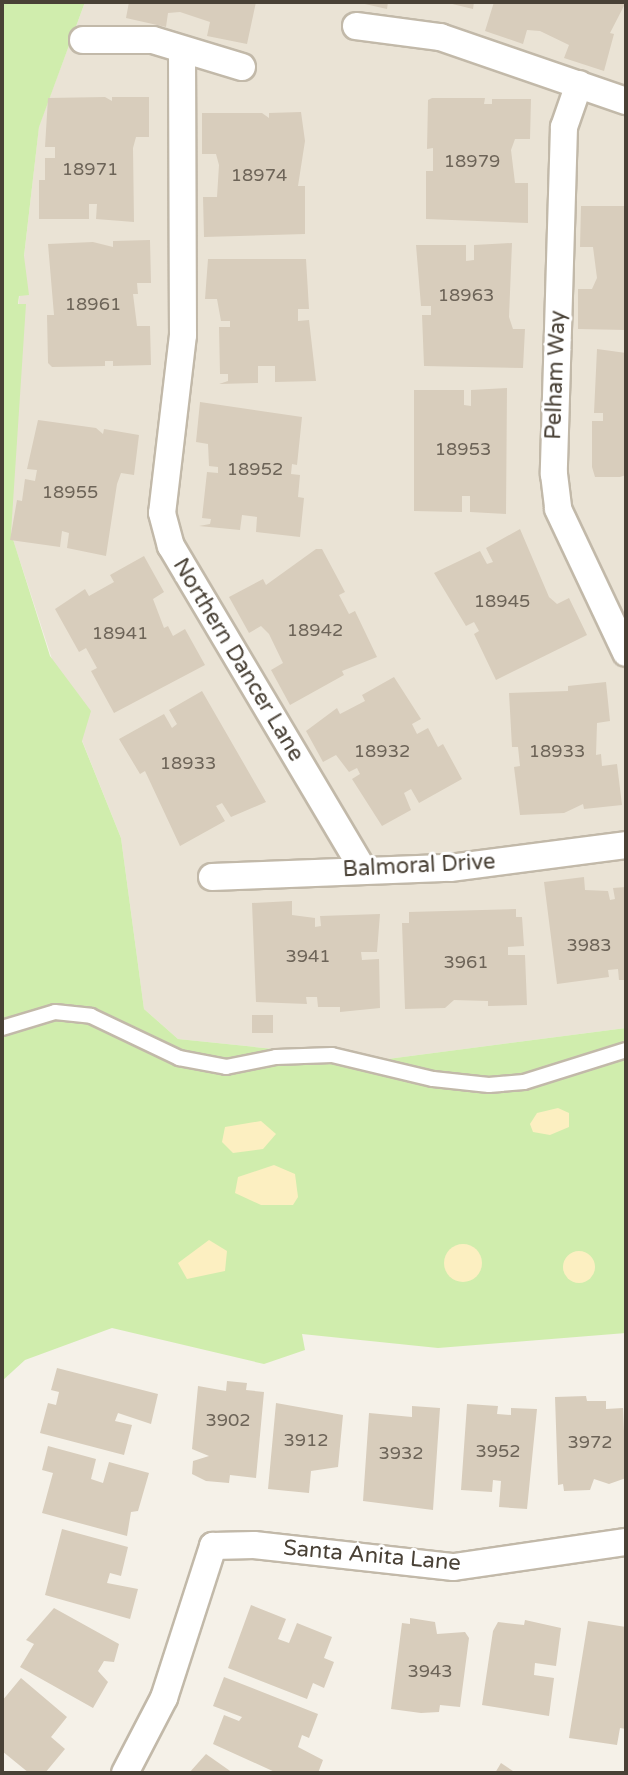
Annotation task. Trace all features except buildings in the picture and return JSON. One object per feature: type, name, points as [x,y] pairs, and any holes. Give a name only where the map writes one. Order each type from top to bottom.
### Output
[{"type":"street","points":[[356,26],[440,37],[626,101]]},
{"type":"street","points":[[83,40],[153,40],[182,52],[242,67]]},
{"type":"street","name":"Northern Dancer Lane","points":[[182,52],[183,335],[162,513],[171,546],[363,870]]},
{"type":"street","name":"Pelham Way","points":[[579,84],[564,127],[554,474],[558,509],[626,653]]},
{"type":"street","name":"Balmoral Drive","points":[[212,877],[450,868],[626,845]]},
{"type":"street","name":"Santa Anita Lane","points":[[125,1773],[170,1683],[213,1546],[254,1545],[454,1567],[626,1542]]},
{"type":"lane","points":[[2,1028],[55,1012],[91,1016],[179,1058],[226,1067],[276,1057],[332,1055],[433,1079],[489,1085],[524,1082],[626,1050]]},
{"type":"shaded area","points":[[85,2],[626,2],[626,1028],[380,1060],[178,1039],[144,1009],[121,838],[63,693],[2,506],[2,448],[39,126]]},
{"type":"green space","points":[[2,2],[85,2],[39,127],[24,256],[29,295],[19,296],[18,304],[26,304],[11,533],[50,656],[91,711],[82,741],[121,838],[144,1009],[178,1039],[380,1060],[626,1028],[626,1333],[438,1348],[302,1334],[305,1350],[264,1364],[112,1328],[25,1360],[2,1381]]},
{"type":"sand","points":[[558,1108],[569,1113],[569,1127],[550,1135],[533,1132],[530,1124],[537,1113]]},
{"type":"sand","points":[[261,1121],[276,1134],[263,1149],[233,1153],[222,1142],[225,1127]]},
{"type":"sand","points":[[274,1165],[295,1174],[298,1197],[293,1205],[261,1205],[235,1193],[238,1177]]},
{"type":"sand","points":[[209,1240],[227,1251],[225,1271],[187,1279],[178,1263]]},
{"type":"sand","points":[[463,1244],[477,1249],[482,1263],[477,1277],[463,1282],[449,1277],[444,1263],[449,1249]]},
{"type":"sand","points":[[579,1251],[590,1256],[595,1267],[590,1278],[579,1283],[568,1278],[563,1267],[568,1256]]}]
